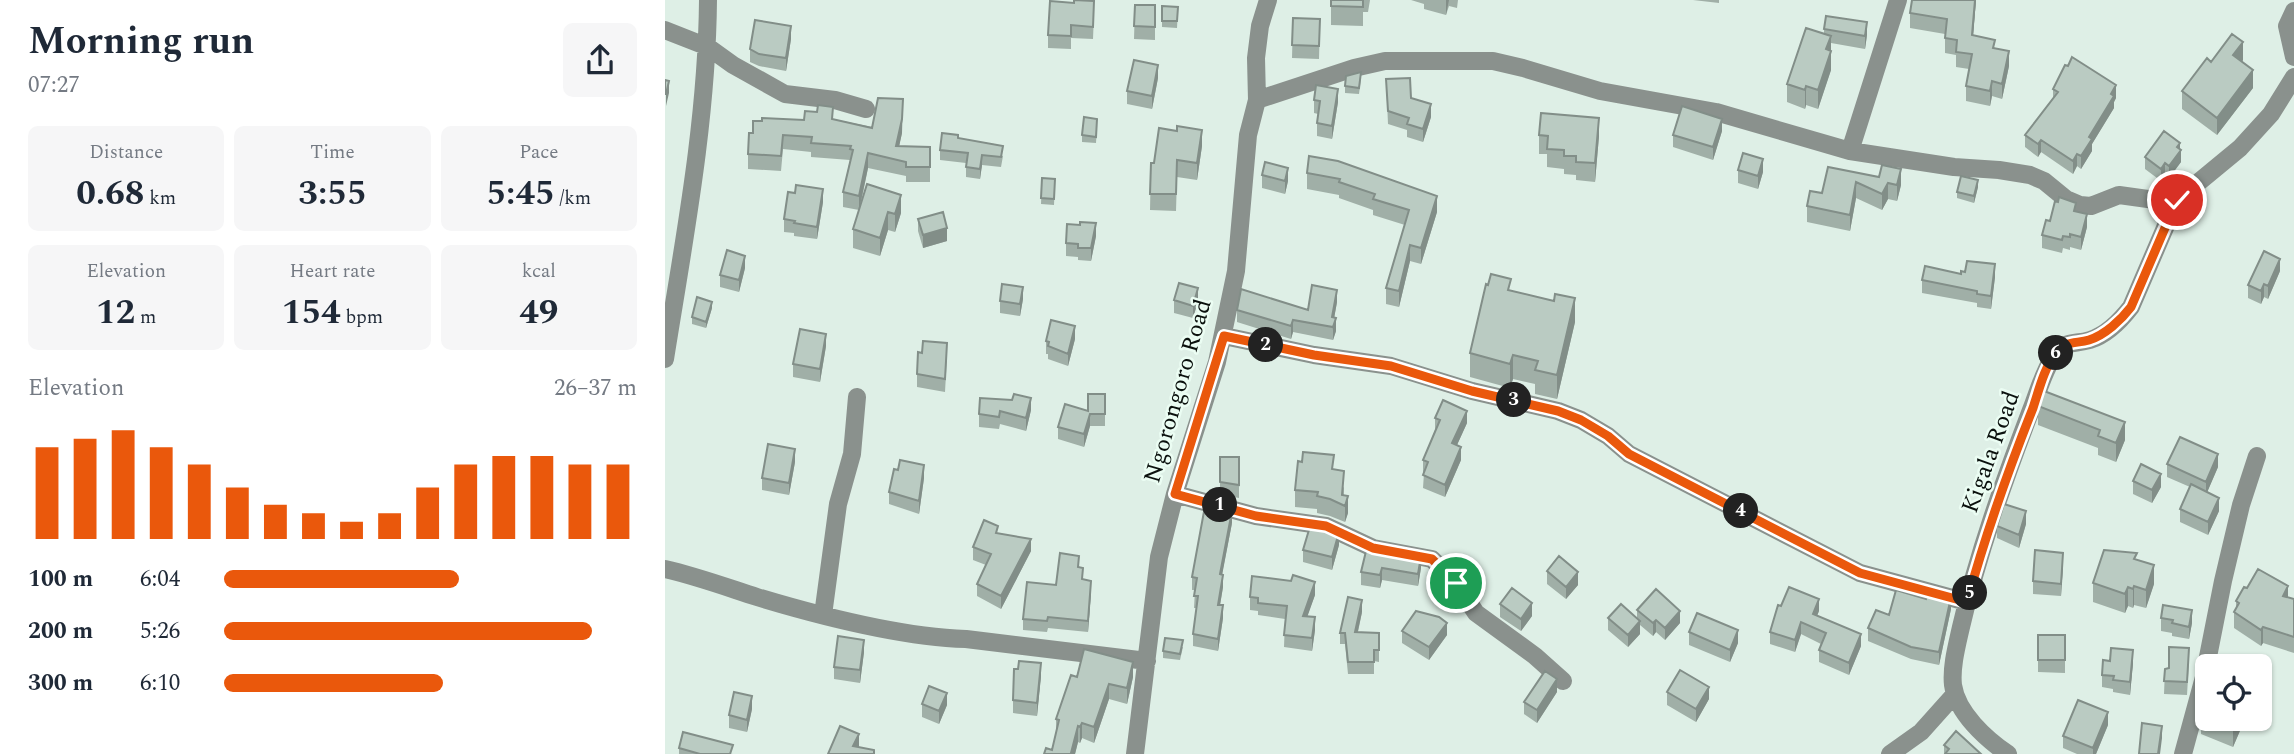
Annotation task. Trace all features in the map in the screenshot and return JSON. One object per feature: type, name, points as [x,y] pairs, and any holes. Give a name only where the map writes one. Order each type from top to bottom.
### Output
[{"type":"street","points":[[665,359],[697,157],[708,47],[708,0]]},
{"type":"street","name":"Ngorongoro Road","points":[[1135,754],[1156,577],[1175,494],[1224,336],[1236,271],[1248,135],[1257,100],[1256,58],[1260,26],[1268,0]]},
{"type":"street","points":[[1850,151],[1898,0]]},
{"type":"street","points":[[2294,11],[2287,26],[2294,57]]},
{"type":"street","points":[[665,30],[708,47],[733,65],[785,94],[835,100],[866,109]]},
{"type":"street","points":[[1257,100],[1354,68],[1385,61],[1493,61],[1600,91],[1716,112],[1850,151],[1954,167],[2030,175],[2044,181],[2066,199],[2080,205],[2091,205],[2119,195],[2177,200],[2240,148],[2271,114],[2294,77]]},
{"type":"street","name":"Kigala Road","points":[[1955,694],[1953,672],[1967,602],[2013,458],[2051,362],[2069,342],[2090,340],[2124,317],[2131,307],[2177,200]]},
{"type":"street","points":[[1224,336],[1314,355],[1391,366],[1472,391],[1558,411],[1581,420],[1608,436],[1629,454],[1860,573],[1967,602]]},
{"type":"street","points":[[823,615],[838,504],[852,454],[857,397]]},
{"type":"street","points":[[2183,754],[2204,677],[2241,505],[2257,456]]},
{"type":"street","points":[[1175,494],[1256,516],[1326,526],[1373,548],[1432,559],[1456,583],[1476,613],[1535,656],[1563,681]]},
{"type":"street","points":[[665,569],[823,615],[941,638],[979,640],[1147,661]]},
{"type":"street","points":[[1889,754],[1920,732],[1955,694],[1961,707],[1990,742],[2008,754]]},
{"type":"building","points":[[1074,0],[1094,1],[1093,27],[1071,25],[1071,36],[1048,35],[1050,1],[1074,3]]},
{"type":"building","points":[[1331,0],[1363,0],[1363,7],[1331,6]]},
{"type":"building","points":[[1912,0],[1975,0],[1972,35],[1995,40],[1993,48],[2009,51],[2002,84],[1992,81],[1990,91],[1966,86],[1972,54],[1956,52],[1957,40],[1945,38],[1947,19],[1910,13]]},
{"type":"building","points":[[1135,5],[1155,5],[1155,27],[1134,26]]},
{"type":"building","points":[[1162,6],[1178,7],[1177,21],[1162,21]]},
{"type":"building","points":[[1826,16],[1867,22],[1865,36],[1824,29]]},
{"type":"building","points":[[1293,18],[1320,19],[1319,46],[1292,45]]},
{"type":"building","points":[[755,20],[791,26],[786,58],[759,54],[750,49]]},
{"type":"building","points":[[1806,28],[1831,36],[1826,49],[1831,51],[1818,90],[1806,86],[1805,90],[1787,84]]},
{"type":"building","points":[[2232,34],[2243,42],[2233,55],[2253,70],[2217,118],[2182,91],[2207,58],[2211,62]]},
{"type":"building","points":[[2072,57],[2116,85],[2111,94],[2114,96],[2089,137],[2092,139],[2081,156],[2077,154],[2073,161],[2041,140],[2038,144],[2025,135],[2058,92],[2053,89]]},
{"type":"building","points":[[1134,60],[1158,65],[1152,96],[1127,91]]},
{"type":"building","points":[[1361,72],[1359,88],[1345,86],[1346,76]]},
{"type":"building","points":[[1410,78],[1411,98],[1431,104],[1423,129],[1407,124],[1409,118],[1388,111],[1386,79]]},
{"type":"building","points":[[665,80],[669,81],[666,94],[665,94]]},
{"type":"building","points":[[1316,85],[1338,89],[1332,126],[1317,123],[1320,101],[1314,100]]},
{"type":"building","points":[[878,98],[903,99],[896,146],[930,147],[930,167],[906,167],[906,162],[868,153],[859,196],[843,192],[853,150],[850,149],[851,146],[811,143],[812,137],[783,135],[781,156],[748,154],[749,133],[753,133],[753,121],[762,121],[762,118],[804,120],[805,111],[817,112],[818,105],[833,107],[832,119],[872,128]]},
{"type":"building","points":[[1682,106],[1722,119],[1713,147],[1673,135]]},
{"type":"building","points":[[1541,113],[1599,118],[1595,163],[1576,162],[1576,156],[1564,156],[1564,150],[1547,149],[1548,136],[1539,135]]},
{"type":"building","points":[[1084,117],[1097,119],[1096,137],[1082,135]]},
{"type":"building","points":[[1177,126],[1202,130],[1197,163],[1177,160],[1176,194],[1150,194],[1151,163],[1154,163],[1159,128],[1177,131]]},
{"type":"building","points":[[2164,131],[2180,143],[2177,147],[2181,150],[2169,166],[2165,163],[2161,169],[2145,157]]},
{"type":"building","points":[[942,133],[1003,146],[1001,157],[982,155],[980,169],[966,167],[968,153],[940,150]]},
{"type":"building","points":[[1743,153],[1763,159],[1758,176],[1738,170]]},
{"type":"building","points":[[1309,156],[1338,161],[1437,196],[1421,248],[1410,245],[1399,291],[1386,288],[1409,210],[1373,199],[1375,194],[1339,182],[1340,179],[1307,173]]},
{"type":"building","points":[[1265,162],[1288,168],[1285,181],[1262,175]]},
{"type":"building","points":[[1882,165],[1901,169],[1897,185],[1888,183],[1882,194],[1856,182],[1850,215],[1807,206],[1810,191],[1822,193],[1828,167],[1879,177]]},
{"type":"building","points":[[1961,176],[1978,180],[1974,196],[1957,192]]},
{"type":"building","points":[[1042,178],[1055,179],[1054,199],[1041,198]]},
{"type":"building","points":[[867,184],[901,195],[895,214],[888,212],[880,238],[853,229]]},
{"type":"building","points":[[796,185],[823,189],[817,227],[784,219],[788,192],[795,193]]},
{"type":"building","points":[[2059,197],[2076,203],[2074,211],[2087,214],[2081,237],[2070,234],[2070,237],[2063,236],[2062,240],[2042,235],[2046,220],[2050,221],[2055,201],[2058,202]]},
{"type":"building","points":[[943,212],[947,228],[923,235],[918,219]]},
{"type":"building","points":[[1080,222],[1096,223],[1091,248],[1078,248],[1078,244],[1066,243],[1067,224],[1080,225]]},
{"type":"building","points":[[727,250],[745,256],[739,280],[720,275]]},
{"type":"building","points":[[2264,251],[2280,259],[2268,286],[2264,284],[2261,291],[2248,285]]},
{"type":"building","points":[[1967,261],[1995,264],[1991,296],[1922,280],[1925,266],[1961,274],[1961,271],[1965,272]]},
{"type":"building","points":[[1491,274],[1511,279],[1508,290],[1554,301],[1555,294],[1575,298],[1557,375],[1535,370],[1538,361],[1513,355],[1510,364],[1470,353],[1486,284],[1488,285]]},
{"type":"building","points":[[1179,283],[1198,288],[1193,306],[1174,300]]},
{"type":"building","points":[[1002,284],[1023,287],[1020,304],[1000,301]]},
{"type":"building","points":[[1312,285],[1337,290],[1333,327],[1293,320],[1291,326],[1237,310],[1241,289],[1308,310]]},
{"type":"building","points":[[697,297],[712,302],[706,322],[692,317]]},
{"type":"building","points":[[1051,320],[1075,326],[1068,354],[1048,346],[1049,342],[1046,341]]},
{"type":"building","points":[[800,329],[826,334],[820,369],[793,364]]},
{"type":"building","points":[[923,341],[947,343],[945,379],[917,374],[918,352],[922,353]]},
{"type":"building","points":[[2044,391],[2125,422],[2116,443],[2098,436],[2100,430],[2038,406]]},
{"type":"building","points":[[1014,394],[1031,398],[1026,418],[1000,411],[999,417],[979,414],[980,398],[1012,400]]},
{"type":"building","points":[[1088,394],[1105,394],[1105,414],[1090,414],[1084,434],[1058,427],[1065,404],[1088,411]]},
{"type":"building","points":[[1443,400],[1467,411],[1452,443],[1461,447],[1445,485],[1423,475],[1428,462],[1423,460],[1440,420],[1435,418]]},
{"type":"building","points":[[2180,437],[2218,454],[2206,482],[2167,464]]},
{"type":"building","points":[[768,444],[795,449],[789,483],[762,478]]},
{"type":"building","points":[[1303,452],[1334,455],[1332,469],[1344,471],[1342,495],[1348,496],[1345,506],[1317,496],[1318,492],[1295,490],[1298,461],[1302,462]]},
{"type":"building","points":[[1220,457],[1239,457],[1239,485],[1220,482]]},
{"type":"building","points":[[900,460],[924,465],[919,501],[889,492],[894,469],[898,470]]},
{"type":"building","points":[[2141,464],[2161,474],[2152,490],[2133,481]]},
{"type":"building","points":[[2191,484],[2219,498],[2208,522],[2180,509]]},
{"type":"building","points":[[2004,504],[2026,511],[2019,535],[1997,526]]},
{"type":"building","points":[[1205,506],[1232,511],[1220,574],[1223,575],[1218,605],[1223,605],[1218,639],[1193,634],[1198,596],[1194,596],[1197,578],[1192,577]]},
{"type":"building","points":[[984,520],[998,526],[996,533],[1031,539],[1001,596],[977,584],[991,554],[973,547]]},
{"type":"building","points":[[1311,523],[1323,524],[1339,532],[1332,557],[1303,550]]},
{"type":"building","points":[[1367,547],[1421,556],[1418,574],[1382,568],[1380,575],[1361,572]]},
{"type":"building","points":[[2035,550],[2063,553],[2061,584],[2033,581]]},
{"type":"building","points":[[2104,550],[2137,553],[2134,559],[2154,565],[2146,590],[2128,587],[2125,594],[2093,583]]},
{"type":"building","points":[[1060,553],[1079,556],[1078,567],[1083,568],[1082,579],[1091,581],[1088,621],[1048,617],[1047,621],[1023,619],[1027,582],[1056,585]]},
{"type":"building","points":[[1559,556],[1578,572],[1566,587],[1547,571]]},
{"type":"building","points":[[2258,569],[2288,586],[2283,596],[2294,599],[2294,637],[2263,627],[2261,630],[2234,612],[2239,603],[2236,601]]},
{"type":"building","points":[[1293,575],[1315,582],[1303,616],[1315,617],[1312,638],[1284,635],[1287,606],[1258,603],[1258,598],[1250,597],[1252,576],[1291,581]]},
{"type":"building","points":[[1789,587],[1819,599],[1813,614],[1861,634],[1849,663],[1819,650],[1826,633],[1801,622],[1795,640],[1770,632],[1778,605],[1781,606]]},
{"type":"building","points":[[1512,588],[1532,603],[1521,619],[1500,604]]},
{"type":"building","points":[[1656,589],[1680,611],[1665,628],[1656,620],[1653,623],[1637,610]]},
{"type":"building","points":[[1896,590],[1926,599],[1928,591],[1951,597],[1939,652],[1911,647],[1868,628],[1876,610],[1889,615]]},
{"type":"building","points":[[1348,597],[1362,600],[1355,632],[1379,633],[1379,650],[1374,650],[1374,662],[1348,662],[1345,633],[1340,633]]},
{"type":"building","points":[[1621,604],[1640,621],[1628,635],[1608,618]]},
{"type":"building","points":[[2163,605],[2192,610],[2189,627],[2161,618]]},
{"type":"building","points":[[1416,611],[1439,617],[1447,623],[1429,647],[1402,631]]},
{"type":"building","points":[[1697,613],[1738,630],[1730,650],[1689,632]]},
{"type":"building","points":[[2038,635],[2065,635],[2065,660],[2038,660]]},
{"type":"building","points":[[838,636],[864,640],[860,670],[834,667]]},
{"type":"building","points":[[1165,638],[1183,640],[1180,654],[1163,651]]},
{"type":"building","points":[[2169,647],[2189,648],[2187,682],[2164,681],[2165,669],[2169,668]]},
{"type":"building","points":[[2111,648],[2133,650],[2130,682],[2113,680],[2114,676],[2102,675],[2103,660],[2110,661]]},
{"type":"building","points":[[1084,649],[1133,662],[1127,688],[1109,684],[1094,727],[1082,723],[1078,726],[1071,753],[1073,754],[1044,754],[1046,748],[1052,750],[1059,720],[1056,719],[1071,675],[1077,677]]},
{"type":"building","points":[[1019,661],[1041,663],[1037,703],[1013,700],[1014,669],[1018,669]]},
{"type":"building","points":[[1680,670],[1709,687],[1696,709],[1667,692]]},
{"type":"building","points":[[1545,671],[1557,679],[1537,710],[1524,702]]},
{"type":"building","points":[[929,686],[947,693],[939,711],[922,704]]},
{"type":"building","points":[[734,692],[752,696],[747,720],[729,715]]},
{"type":"building","points":[[2078,700],[2108,712],[2093,748],[2063,736]]},
{"type":"building","points":[[2142,723],[2162,726],[2158,754],[2139,754]]},
{"type":"building","points":[[840,726],[859,734],[853,746],[874,750],[874,754],[828,754]]},
{"type":"building","points":[[1956,731],[1981,754],[1945,754],[1949,749],[1944,745]]},
{"type":"building","points":[[683,732],[733,745],[730,754],[700,754],[679,748]]},
{"type":"route","points":[[1456,583],[1432,559],[1373,548],[1326,526],[1256,516],[1175,494],[1224,336],[1314,355],[1391,366],[1472,391],[1558,411],[1581,420],[1608,436],[1629,454],[1860,573],[1967,602],[2013,458],[2054,355],[2069,342],[2090,340],[2102,334],[2124,317],[2131,307],[2177,200]]}]
